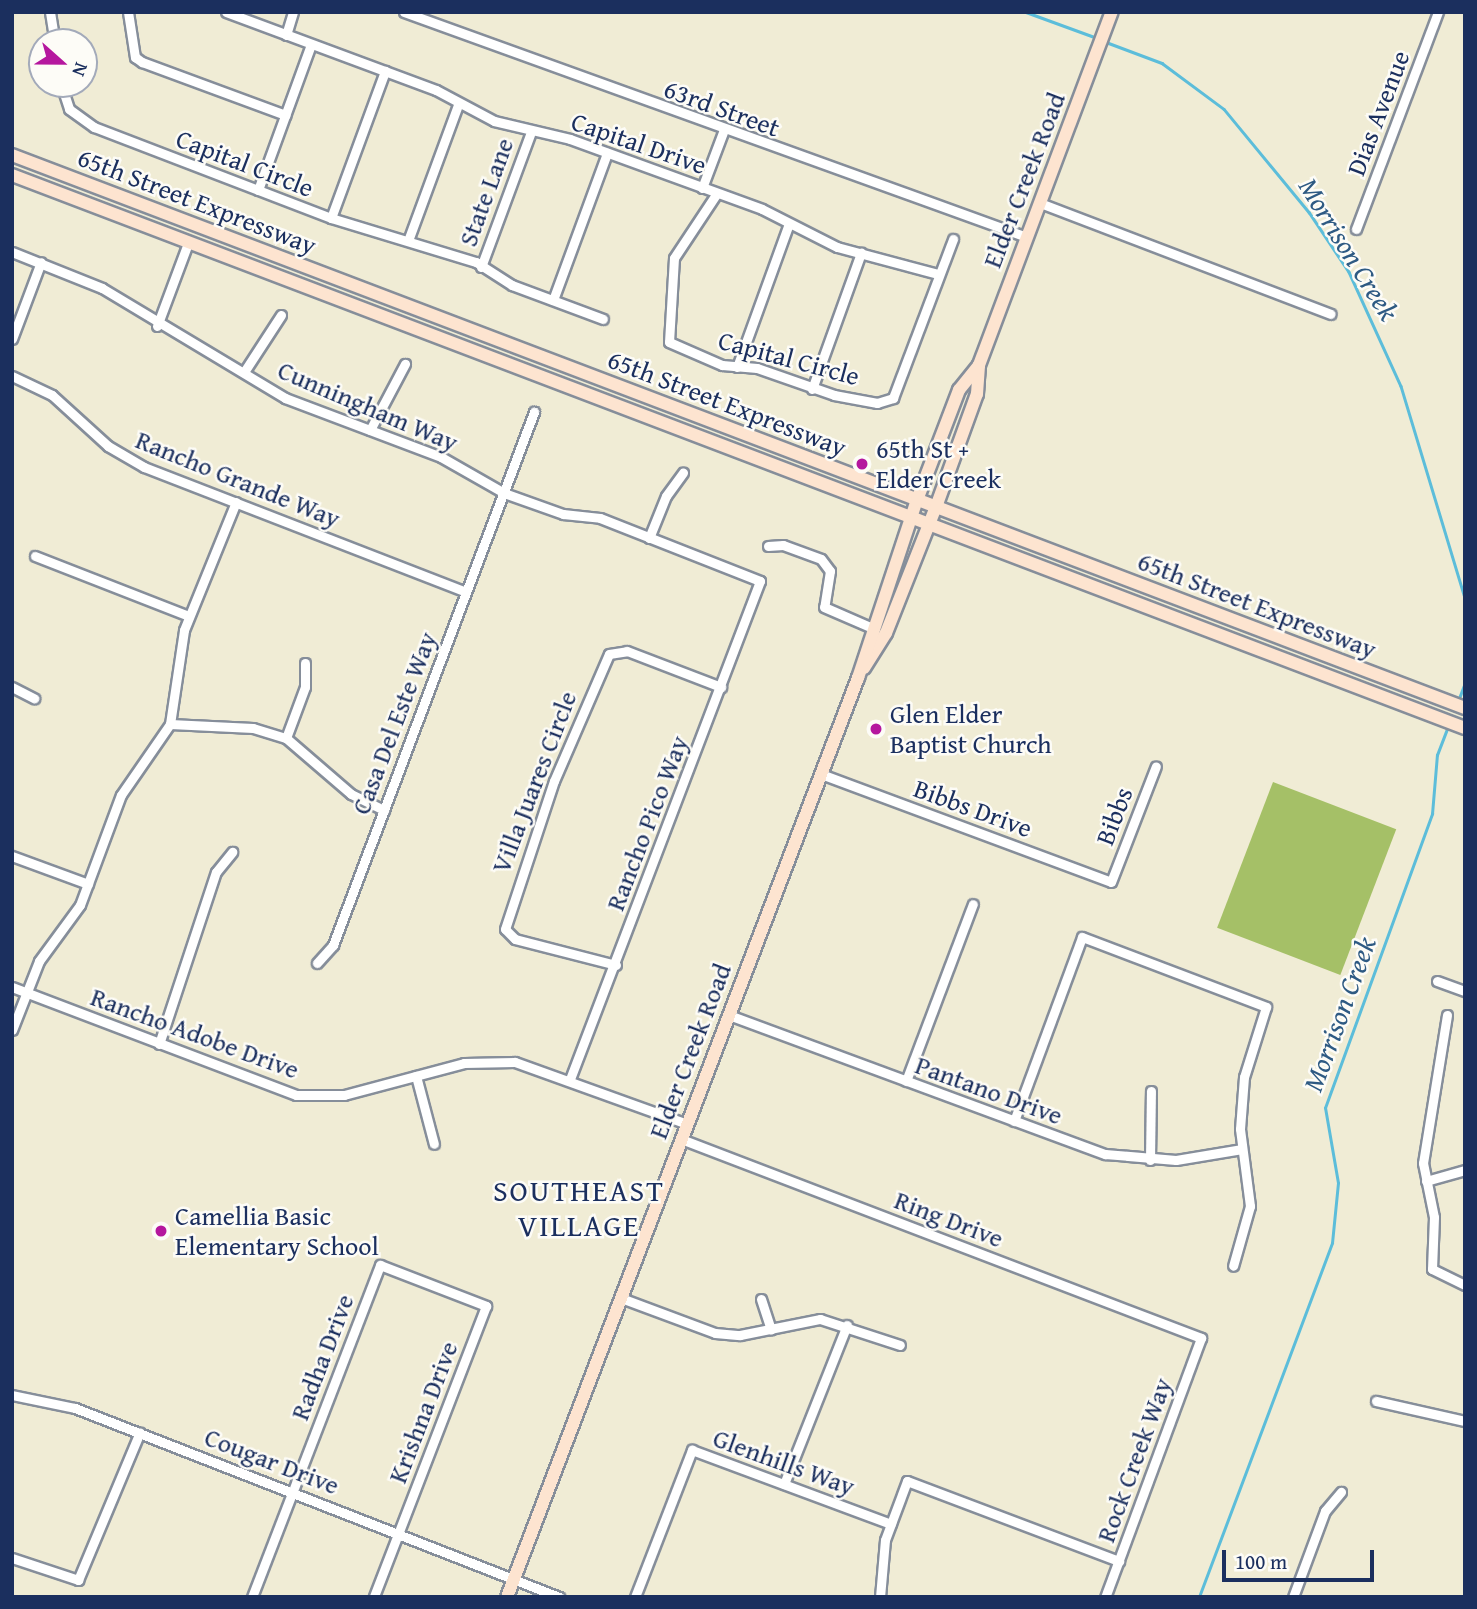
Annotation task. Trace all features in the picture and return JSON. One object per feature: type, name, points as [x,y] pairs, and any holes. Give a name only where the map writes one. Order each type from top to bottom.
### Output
[{"type":"main road","name":"Elder Creek Road","points":[[858,678],[886,633],[936,507],[977,394],[979,365],[1109,19]]},
{"type":"main road","name":"65th Street Expressway","points":[[12,155],[1465,708]]},
{"type":"main road","name":"65th Street Expressway","points":[[12,175],[1465,728]]},
{"type":"main road","name":"Elder Creek Road","points":[[506,1597],[858,678],[870,627],[959,390],[979,365]]},
{"type":"street","points":[[128,12],[132,48],[142,62],[285,115]]},
{"type":"street","name":"Capital Drive","points":[[226,12],[385,71],[458,105],[531,132],[607,153],[717,193],[788,226],[861,253],[938,274]]},
{"type":"street","points":[[286,35],[293,12]]},
{"type":"street","name":"63rd Street","points":[[404,12],[723,132],[1027,237]]},
{"type":"street","name":"Dias Avenue","points":[[1356,229],[1438,12]]},
{"type":"street","points":[[258,190],[311,44]]},
{"type":"street","points":[[331,218],[385,71]]},
{"type":"street","name":"Capital Circle","points":[[68,98],[80,121],[331,218],[409,238],[552,300],[603,319]]},
{"type":"street","points":[[409,238],[458,105]]},
{"type":"street","name":"State Lane","points":[[481,267],[531,132]]},
{"type":"street","points":[[702,188],[723,132]]},
{"type":"street","points":[[552,300],[607,153]]},
{"type":"street","name":"Capital Circle","points":[[717,193],[674,258],[666,326],[669,342],[812,390],[877,403],[893,398],[953,239]]},
{"type":"street","points":[[1040,203],[1331,314]]},
{"type":"street","points":[[737,367],[788,226]]},
{"type":"street","points":[[158,326],[188,243]]},
{"type":"street","name":"Cunningham Way","points":[[12,252],[102,288],[158,326],[285,398],[441,457],[503,493],[649,537],[760,581]]},
{"type":"street","points":[[812,390],[861,253]]},
{"type":"street","points":[[12,339],[41,262]]},
{"type":"street","points":[[244,373],[281,316]]},
{"type":"street","points":[[370,430],[405,364]]},
{"type":"street","name":"Rancho Grande Way","points":[[12,376],[52,395],[122,455],[466,592]]},
{"type":"street","name":"Casa Del Este Way","points":[[317,963],[332,945],[534,412]]},
{"type":"street","points":[[649,537],[666,496],[683,473]]},
{"type":"street","points":[[12,1030],[27,992],[88,884],[121,795],[170,724],[189,616],[236,502]]},
{"type":"street","points":[[768,546],[783,545],[821,559],[830,571],[824,607],[870,627]]},
{"type":"street","points":[[34,556],[189,616]]},
{"type":"street","name":"Rancho Pico Way","points":[[570,1079],[616,965],[760,581]]},
{"type":"street","name":"Villa Juares Circle","points":[[616,965],[515,939],[505,929],[554,781],[609,654],[627,651],[721,687]]},
{"type":"street","points":[[286,738],[305,687],[306,663]]},
{"type":"street","points":[[12,687],[34,698]]},
{"type":"street","points":[[170,724],[253,728],[286,738],[351,794],[384,810]]},
{"type":"street","name":"Bibbs","points":[[1111,882],[1156,766]]},
{"type":"street","name":"Bibbs Drive","points":[[821,774],[1111,882]]},
{"type":"street","points":[[159,1044],[216,872],[232,852]]},
{"type":"street","points":[[12,856],[88,884]]},
{"type":"street","points":[[906,1081],[973,904]]},
{"type":"street","points":[[1014,1121],[1082,937],[1266,1007],[1244,1077],[1242,1149],[1250,1206],[1233,1266]]},
{"type":"street","points":[[1437,981],[1465,991]]},
{"type":"street","name":"Rancho Adobe Drive","points":[[12,987],[296,1095],[344,1095],[416,1076],[497,1060],[570,1079],[687,1124]]},
{"type":"street","name":"Pantano Drive","points":[[729,1015],[1105,1154],[1150,1160],[1242,1149]]},
{"type":"street","points":[[1447,1015],[1423,1145],[1426,1181],[1434,1217],[1432,1269],[1465,1285]]},
{"type":"street","points":[[416,1076],[434,1144]]},
{"type":"street","points":[[1150,1160],[1151,1091]]},
{"type":"street","name":"Ring Drive","points":[[681,1139],[1202,1338]]},
{"type":"street","points":[[1426,1181],[1465,1171]]},
{"type":"street","name":"Radha Drive","points":[[293,1491],[380,1265],[486,1306]]},
{"type":"street","points":[[621,1298],[715,1333],[771,1329],[806,1319],[848,1325],[900,1345]]},
{"type":"street","points":[[761,1299],[771,1329]]},
{"type":"street","name":"Krishna Drive","points":[[374,1597],[486,1306]]},
{"type":"street","points":[[784,1484],[848,1325]]},
{"type":"street","name":"Rock Creek Way","points":[[1105,1597],[1202,1338]]},
{"type":"street","name":"Cougar Drive","points":[[12,1395],[75,1408],[140,1432],[514,1577],[559,1597]]},
{"type":"street","points":[[1376,1401],[1465,1421]]},
{"type":"street","points":[[12,1558],[78,1580],[140,1432]]},
{"type":"street","name":"Glenhills Way","points":[[635,1597],[692,1450],[891,1524]]},
{"type":"street","points":[[880,1597],[891,1524],[907,1481],[1119,1561]]},
{"type":"street","points":[[252,1597],[293,1491]]},
{"type":"street","points":[[1293,1597],[1325,1511],[1341,1492]]},
{"type":"green space","points":[[1273,782],[1396,829],[1340,975],[1217,928]]},
{"type":"waterway","name":"Morrison Creek","points":[[1026,12],[1097,38]]},
{"type":"waterway","name":"Morrison Creek","points":[[1106,42],[1162,63],[1224,109],[1309,212],[1349,272],[1401,386],[1465,598]]},
{"type":"waterway","name":"Morrison Creek","points":[[1458,701],[1465,683]]},
{"type":"waterway","name":"Morrison Creek","points":[[1199,1597],[1332,1243],[1338,1183],[1325,1108],[1432,814],[1437,755],[1448,727]]},
{"type":"place","name":"65th St + Elder Creek","points":[[862,464]]},
{"type":"place","name":"Glen Elder Baptist Church","points":[[876,729]]},
{"type":"place","name":"Camellia Basic Elementary School","points":[[161,1231]]},
{"type":"district","name":"SOUTHEAST VILLAGE","points":[[579,1207]]}]
